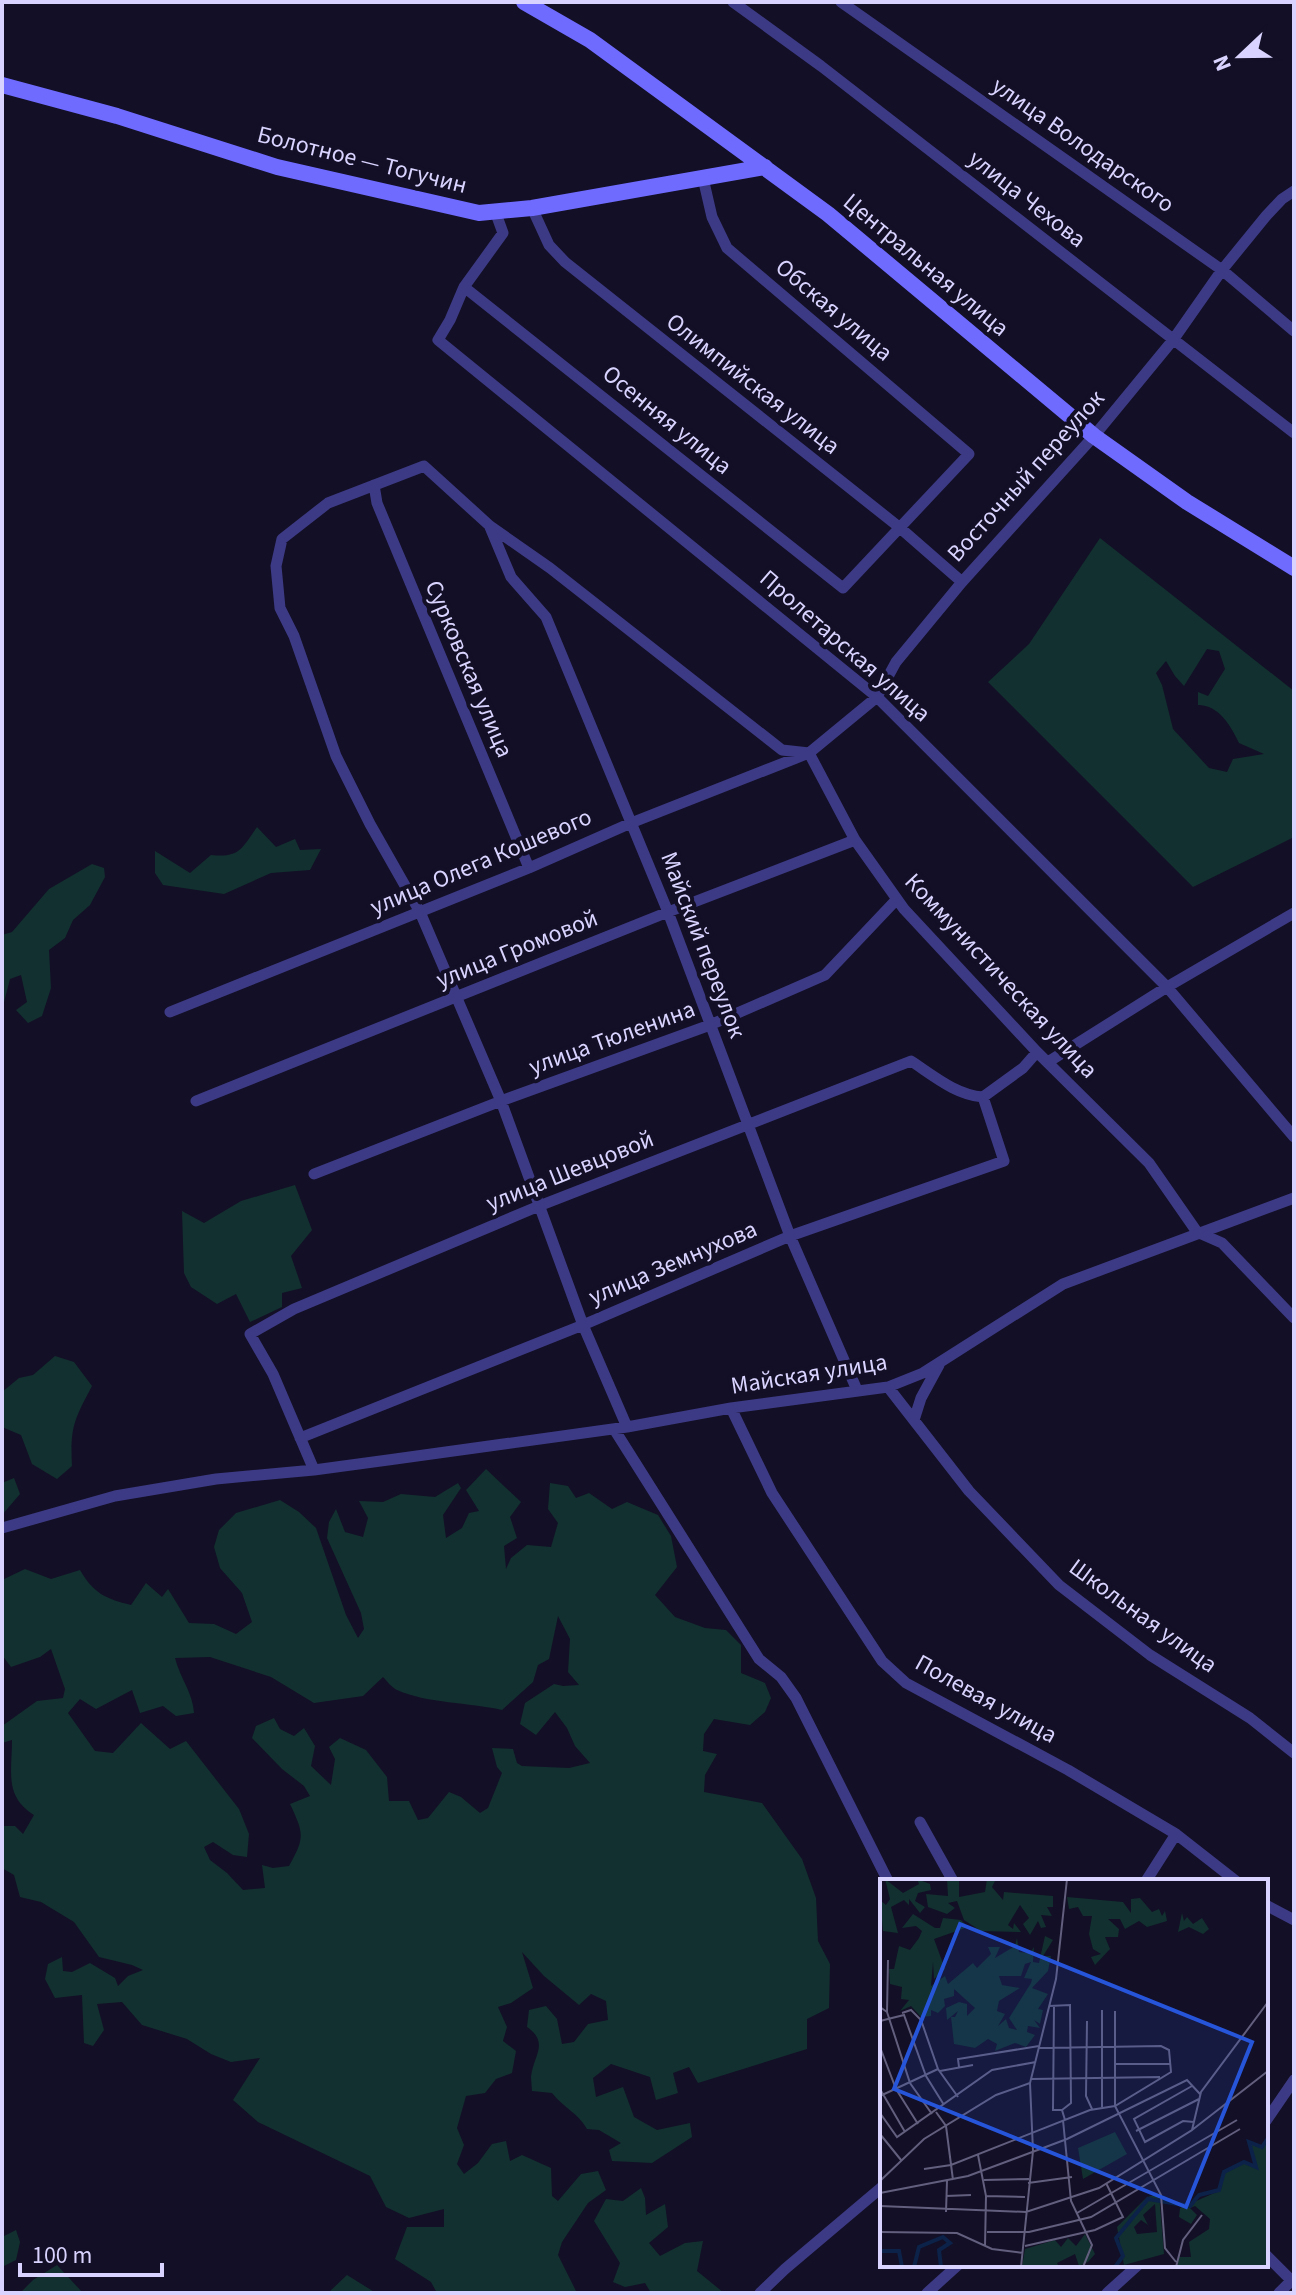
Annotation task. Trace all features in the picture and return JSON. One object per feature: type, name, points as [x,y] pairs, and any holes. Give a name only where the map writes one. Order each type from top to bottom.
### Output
[{"type":"main road","name":"Центральная улица","points":[[524,2],[590,40],[828,214],[1094,436],[1187,502],[1294,568]]},
{"type":"main road","name":"Болотное — Тогучин","points":[[2,85],[117,116],[277,167],[479,213],[532,208],[765,167]]},
{"type":"street","name":"улица Чехова","points":[[733,2],[821,66],[1294,433]]},
{"type":"street","name":"улица Володарского","points":[[841,2],[1222,270],[1294,331]]},
{"type":"street","name":"Обская улица","points":[[703,178],[712,217],[727,248],[969,454],[899,527]]},
{"type":"street","name":"Восточный переулок","points":[[809,753],[877,697],[896,662],[962,582],[1094,436],[1173,340],[1222,270],[1266,216],[1294,191]]},
{"type":"street","name":"Олимпийская улица","points":[[532,208],[549,245],[565,262],[899,527],[962,582]]},
{"type":"street","points":[[464,287],[503,233],[495,211]]},
{"type":"street","name":"Осенняя улица","points":[[464,287],[843,588],[899,527]]},
{"type":"street","name":"Пролетарская улица","points":[[464,287],[438,340],[877,697],[1167,987],[1294,1137]]},
{"type":"street","points":[[627,1427],[583,1325],[501,1101],[457,997],[420,912],[336,756],[294,636],[280,608],[276,566],[282,539],[328,503],[424,466],[490,526],[550,568],[782,750],[809,753]]},
{"type":"street","name":"Сурковская улица","points":[[374,485],[377,503],[529,868]]},
{"type":"street","name":"Майский переулок","points":[[490,526],[511,577],[546,617],[668,912],[790,1236],[857,1390]]},
{"type":"street","name":"улица Олега Кошевого","points":[[170,1012],[809,753]]},
{"type":"street","name":"Коммунистическая улица","points":[[809,753],[855,840],[897,899],[1037,1052],[1149,1163],[1197,1232],[1222,1243],[1294,1318]]},
{"type":"street","name":"улица Громовой","points":[[196,1101],[855,840]]},
{"type":"street","name":"улица Тюленина","points":[[314,1174],[501,1101],[710,1025],[825,975],[897,899]]},
{"type":"street","points":[[1048,1062],[1167,987],[1294,913]]},
{"type":"street","points":[[983,1097],[1023,1068],[1037,1052]]},
{"type":"street","name":"улица Шевцовой","points":[[300,1438],[273,1374],[250,1334],[294,1309],[539,1206],[911,1061],[949,1087],[969,1096],[983,1097]]},
{"type":"street","name":"улица Земнухова","points":[[300,1438],[583,1325],[790,1236],[1004,1161],[983,1097]]},
{"type":"street","name":"Майская улица","points":[[2,1528],[115,1496],[216,1479],[388,1460],[888,1387],[923,1373],[1063,1284],[1294,1198]]},
{"type":"street","points":[[914,1420],[921,1398],[941,1361]]},
{"type":"street","name":"Школьная улица","points":[[888,1387],[969,1491],[1059,1585],[1150,1655],[1250,1718],[1294,1753]]},
{"type":"street","name":"Полевая улица","points":[[731,1408],[772,1493],[882,1661],[906,1683],[1068,1770],[1176,1834],[1233,1879]]},
{"type":"street","points":[[614,1429],[759,1659],[781,1677],[796,1698],[887,1879]]},
{"type":"street","points":[[300,1438],[314,1470]]},
{"type":"street","points":[[920,1822],[952,1879]]},
{"type":"street","points":[[1147,1879],[1176,1834]]},
{"type":"street","points":[[1268,1908],[1294,1920]]},
{"type":"street","points":[[1268,2118],[1294,2080]]},
{"type":"street","points":[[760,2293],[880,2189]]},
{"type":"street","points":[[1268,2257],[1293,2281],[1279,2293]]},
{"type":"street","points":[[927,2293],[956,2267]]},
{"type":"street","points":[[1107,2293],[1136,2267]]},
{"type":"green space","points":[[1100,538],[1294,691],[1294,837],[1193,887],[988,682],[1029,644]],"holes":[[[1207,649],[1219,651],[1225,669],[1208,696],[1198,692],[1198,705],[1218,713],[1239,743],[1264,754],[1233,759],[1227,772],[1209,768],[1173,729],[1156,673],[1166,661],[1184,686]]]},
{"type":"green space","points":[[257,827],[276,847],[295,839],[300,850],[321,849],[310,870],[271,873],[224,894],[163,885],[155,873],[155,851],[190,873],[211,855],[228,855],[239,850]]},
{"type":"green space","points":[[92,864],[104,868],[105,877],[90,905],[73,920],[65,938],[49,950],[51,988],[42,1016],[28,1023],[16,1010],[27,1002],[21,975],[10,979],[2,1010],[2,935],[12,932],[49,889]]},
{"type":"green space","points":[[295,1185],[312,1230],[291,1256],[302,1288],[282,1293],[282,1307],[250,1322],[236,1294],[217,1304],[191,1287],[184,1273],[182,1211],[204,1223],[241,1201]]},
{"type":"green space","points":[[55,1356],[74,1362],[92,1386],[74,1424],[72,1466],[57,1479],[32,1464],[21,1435],[2,1427],[2,1392],[19,1378],[33,1375]]},
{"type":"green space","points":[[486,1469],[521,1502],[510,1517],[517,1538],[504,1546],[506,1569],[511,1558],[527,1545],[551,1547],[558,1523],[548,1509],[550,1483],[568,1486],[576,1498],[589,1493],[612,1509],[627,1502],[658,1515],[671,1536],[677,1567],[655,1595],[675,1617],[705,1628],[726,1630],[741,1645],[741,1673],[765,1683],[771,1698],[765,1712],[750,1725],[714,1719],[704,1734],[703,1751],[717,1754],[705,1775],[704,1792],[762,1803],[802,1859],[816,1898],[818,1941],[830,1964],[829,2008],[807,2019],[807,2049],[698,2083],[689,2067],[673,2073],[678,2093],[656,2100],[650,2077],[611,2064],[593,2078],[596,2097],[623,2087],[634,2117],[657,2130],[690,2123],[692,2137],[652,2163],[612,2161],[609,2150],[621,2143],[599,2130],[587,2129],[552,2093],[532,2091],[532,2069],[539,2044],[527,2027],[529,2010],[546,2006],[557,2019],[562,2044],[574,2042],[588,2024],[608,2020],[606,2001],[591,1994],[579,2005],[544,1976],[522,1952],[533,1988],[511,2003],[498,2007],[507,2027],[503,2041],[516,2051],[512,2073],[496,2079],[485,2093],[466,2096],[457,2128],[464,2145],[457,2164],[464,2174],[478,2163],[492,2144],[506,2141],[510,2161],[522,2155],[551,2168],[552,2196],[558,2201],[581,2174],[598,2171],[606,2190],[588,2203],[562,2242],[558,2255],[577,2293],[437,2293],[431,2282],[395,2259],[407,2227],[444,2227],[444,2209],[409,2218],[386,2207],[370,2176],[258,2122],[233,2100],[260,2058],[231,2062],[211,2054],[187,2039],[142,2025],[122,2002],[97,2004],[104,2030],[93,2046],[84,2043],[82,1995],[55,1998],[45,1979],[48,1964],[62,1957],[63,1971],[72,1972],[90,1963],[115,1978],[118,1986],[128,1976],[143,1970],[99,1957],[74,1922],[41,1902],[20,1897],[14,1875],[2,1868],[3,1826],[15,1826],[23,1834],[34,1815],[24,1808],[14,1791],[12,1740],[2,1743],[2,1726],[37,1701],[63,1698],[65,1689],[51,1649],[40,1657],[11,1667],[2,1655],[2,1580],[25,1569],[51,1579],[80,1570],[101,1594],[131,1605],[146,1583],[162,1597],[168,1589],[189,1623],[214,1624],[236,1634],[252,1622],[242,1593],[220,1568],[214,1547],[219,1530],[236,1513],[280,1500],[316,1528],[346,1615],[358,1638],[364,1629],[361,1613],[327,1538],[329,1522],[336,1509],[345,1532],[363,1537],[368,1518],[359,1501],[383,1502],[401,1494],[435,1497],[458,1483],[461,1488],[443,1515],[446,1538],[462,1528],[469,1513],[479,1511],[466,1490]],"holes":[[[558,1616],[570,1639],[568,1672],[579,1685],[554,1684],[525,1703],[520,1724],[536,1735],[555,1712],[575,1746],[590,1763],[569,1768],[522,1766],[517,1763],[513,1749],[492,1748],[497,1767],[502,1773],[488,1808],[480,1813],[461,1797],[449,1792],[428,1818],[418,1820],[409,1801],[389,1801],[387,1777],[366,1750],[340,1738],[329,1747],[335,1759],[331,1785],[311,1766],[315,1746],[304,1728],[294,1736],[280,1729],[274,1718],[256,1726],[252,1738],[282,1769],[304,1786],[310,1796],[290,1804],[300,1829],[300,1842],[289,1866],[273,1868],[262,1865],[265,1888],[243,1890],[210,1860],[204,1847],[213,1842],[233,1855],[247,1857],[249,1834],[239,1809],[186,1741],[170,1749],[141,1723],[113,1753],[95,1751],[68,1713],[80,1699],[96,1709],[132,1690],[140,1713],[163,1706],[176,1716],[194,1713],[175,1658],[210,1657],[271,1677],[314,1703],[363,1696],[383,1677],[395,1689],[409,1695],[502,1710],[533,1682],[538,1665],[549,1659]]]},
{"type":"green space","points":[[14,1478],[20,1494],[2,1515],[2,1483]]},
{"type":"green space","points":[[641,2188],[646,2215],[665,2204],[668,2227],[649,2243],[660,2256],[685,2243],[703,2241],[697,2271],[724,2293],[651,2293],[645,2283],[625,2287],[613,2282],[620,2263],[594,2221],[606,2199],[623,2201]]},
{"type":"green space","points":[[16,2230],[20,2242],[16,2260],[2,2267],[2,2237]]},
{"type":"green space","points":[[57,2265],[83,2293],[20,2293],[33,2280]]},
{"type":"green space","points":[[347,2275],[376,2293],[328,2293]]}]
